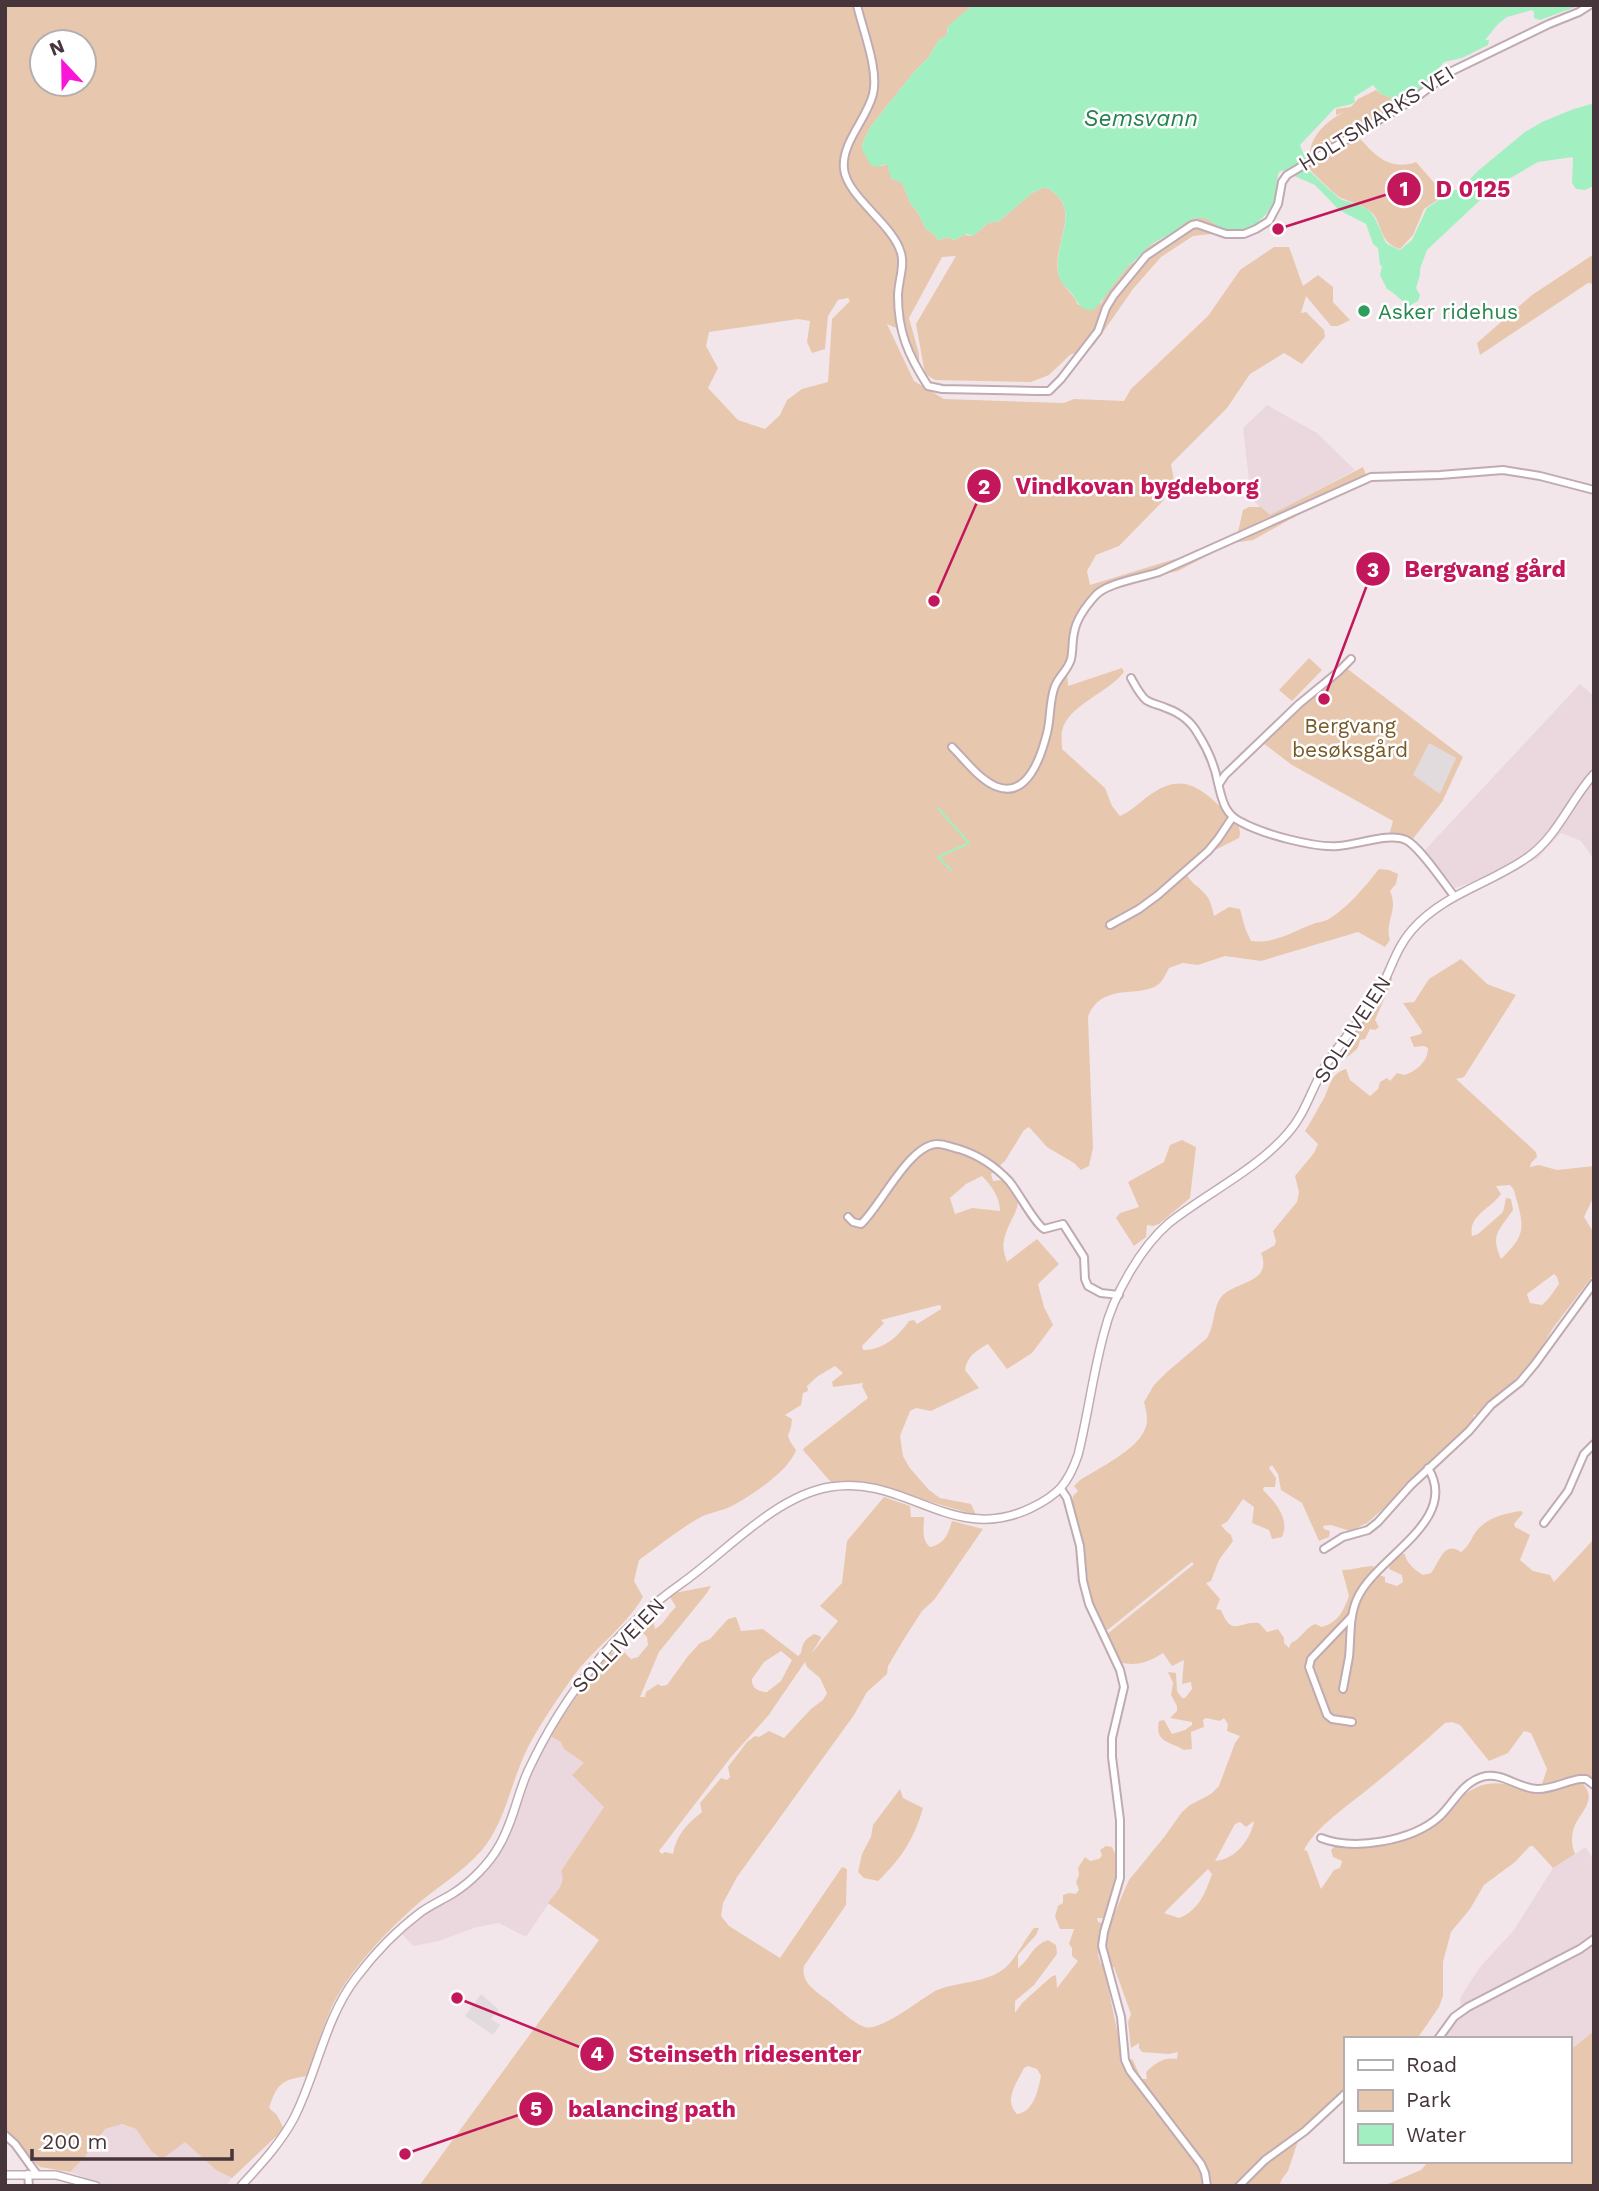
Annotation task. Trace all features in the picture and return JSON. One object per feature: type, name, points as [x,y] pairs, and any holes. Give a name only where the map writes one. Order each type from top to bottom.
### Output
[{"type":"street","name":"HOLTSMARKS VEI","points":[[858,5],[875,75],[874,92],[848,149],[844,169],[853,188],[901,251],[898,293],[901,332],[911,357],[928,386],[942,389],[1049,391],[1092,341],[1114,295],[1146,256],[1192,225],[1197,224],[1226,234],[1244,234],[1256,229],[1269,221],[1278,204],[1282,182],[1287,174],[1414,99],[1450,72],[1590,5]]},
{"type":"street","points":[[952,747],[986,781],[997,787],[1015,788],[1022,784],[1030,776],[1043,747],[1054,688],[1068,667],[1074,631],[1083,611],[1097,593],[1110,586],[1159,572],[1371,477],[1503,470],[1540,476],[1594,491]]},
{"type":"street","points":[[1219,784],[1225,775],[1299,704],[1351,659]]},
{"type":"street","points":[[1131,678],[1144,699],[1185,717],[1200,736],[1219,784],[1220,797],[1232,818],[1251,827],[1326,846],[1354,845],[1399,837],[1417,849],[1454,896]]},
{"type":"street","name":"SOLLIVEIEN","points":[[242,2186],[274,2149],[295,2116],[338,2010],[355,1979],[399,1931],[425,1909],[466,1884],[498,1849],[520,1787],[574,1689],[655,1602],[709,1564],[781,1507],[818,1490],[841,1486],[866,1487],[957,1516],[983,1521],[1014,1516],[1045,1501],[1061,1489],[1071,1475],[1078,1455],[1104,1332],[1119,1296],[1144,1250],[1158,1233],[1190,1206],[1256,1162],[1287,1135],[1298,1120],[1325,1066],[1376,997],[1401,944],[1427,915],[1454,896],[1529,857],[1543,844],[1594,774]]},
{"type":"street","points":[[1110,925],[1158,895],[1208,850],[1232,818]]},
{"type":"street","points":[[848,1217],[861,1224],[914,1157],[925,1148],[936,1144],[949,1146],[972,1153],[1000,1173],[1028,1206],[1037,1225],[1044,1229],[1063,1224],[1084,1257],[1088,1286],[1101,1293],[1119,1296]]},
{"type":"street","points":[[1324,1549],[1343,1537],[1368,1530],[1378,1522],[1410,1485],[1469,1432],[1491,1405],[1520,1382],[1594,1283]]},
{"type":"street","points":[[1544,1523],[1568,1491],[1584,1454],[1594,1444]]},
{"type":"street","points":[[1343,1689],[1352,1616],[1358,1598],[1367,1582],[1399,1553],[1433,1508],[1437,1487],[1428,1468]]},
{"type":"street","points":[[1061,1489],[1067,1497],[1080,1546],[1083,1581],[1089,1604],[1120,1670],[1124,1687],[1112,1738],[1120,1820],[1120,1878],[1104,1933],[1103,1953],[1121,2017],[1125,2060],[1130,2071],[1200,2164],[1207,2186]]},
{"type":"street","points":[[1352,1616],[1311,1659],[1309,1667],[1326,1715],[1332,1719],[1352,1722]]},
{"type":"street","points":[[1321,1838],[1367,1843],[1412,1834],[1437,1818],[1467,1785],[1485,1776],[1498,1775],[1520,1786],[1537,1789],[1580,1779],[1586,1779],[1594,1785]]},
{"type":"street","points":[[1439,2037],[1454,2017],[1468,2007],[1580,1949],[1594,1939]]},
{"type":"street","points":[[1239,2186],[1265,2160],[1306,2131],[1344,2095]]},
{"type":"street","points":[[5,2135],[15,2144],[32,2174],[29,2186]]},
{"type":"street","points":[[5,2175],[56,2175],[96,2186]]},
{"type":"shaded area","points":[[1267,405],[1317,433],[1355,470],[1269,516],[1251,498],[1243,428]]},
{"type":"shaded area","points":[[1580,684],[1594,696],[1594,860],[1581,841],[1561,833],[1537,859],[1455,888],[1425,850]]},
{"type":"shaded area","points":[[1429,743],[1456,758],[1440,794],[1413,775]]},
{"type":"shaded area","points":[[551,1734],[584,1763],[604,1807],[561,1871],[564,1876],[562,1884],[526,1937],[499,1923],[413,1946],[402,1934],[409,1925],[470,1883],[494,1860],[511,1835],[518,1806]]},
{"type":"shaded area","points":[[1586,1847],[1594,1861],[1594,2031],[1571,2049],[1571,2037],[1437,2037],[1461,2008],[1460,1999],[1481,1966],[1514,1930],[1553,1868]]},
{"type":"shaded area","points":[[481,1994],[499,2010],[491,2019],[500,2025],[493,2035],[465,2016]]},
{"type":"shaded area","points":[[121,2124],[136,2129],[151,2151],[185,2142],[216,2170],[232,2178],[226,2186],[107,2186],[70,2172],[85,2157],[105,2129]]},
{"type":"green space","points":[[5,5],[973,5],[947,29],[947,35],[939,40],[928,58],[871,126],[863,142],[862,149],[879,165],[888,164],[892,179],[902,182],[911,205],[926,229],[938,240],[973,236],[988,223],[999,221],[1032,193],[1045,187],[1057,195],[1063,204],[1065,225],[1059,248],[1058,272],[1078,305],[1101,303],[1129,265],[1136,261],[1146,248],[1174,232],[1187,220],[1200,217],[1210,219],[1224,229],[1220,233],[1193,236],[1161,257],[1133,289],[1094,345],[1070,355],[1049,375],[1031,382],[935,380],[925,374],[916,324],[956,256],[942,257],[909,318],[919,354],[919,368],[910,358],[896,328],[887,324],[914,381],[944,399],[1064,403],[1074,399],[1124,401],[1131,389],[1208,316],[1240,270],[1274,247],[1289,247],[1303,286],[1318,275],[1333,287],[1333,302],[1350,320],[1338,326],[1331,326],[1306,296],[1301,313],[1306,312],[1324,330],[1325,337],[1302,364],[1284,353],[1250,374],[1227,408],[1171,464],[1174,480],[1163,501],[1119,546],[1096,555],[1087,571],[1090,585],[1178,558],[1238,532],[1243,510],[1249,507],[1261,507],[1270,515],[1363,467],[1367,477],[1253,540],[1232,543],[1178,571],[1109,587],[1099,594],[1077,623],[1067,673],[1068,686],[1122,668],[1124,672],[1072,714],[1062,731],[1062,749],[1105,788],[1112,806],[1120,816],[1159,789],[1180,783],[1207,795],[1232,818],[1239,827],[1239,838],[1184,869],[1208,897],[1214,916],[1229,907],[1240,909],[1251,941],[1275,939],[1329,919],[1362,890],[1379,869],[1398,874],[1396,884],[1390,891],[1393,905],[1390,940],[1385,947],[1358,932],[1261,961],[1225,956],[1198,965],[1183,963],[1169,968],[1161,981],[1152,988],[1112,994],[1094,1006],[1088,1017],[1093,1148],[1089,1166],[1081,1170],[1047,1147],[1029,1127],[1024,1130],[1005,1161],[991,1174],[993,1181],[1003,1180],[1017,1195],[1017,1209],[1004,1240],[1007,1262],[1037,1239],[1059,1264],[1038,1284],[1044,1307],[1053,1325],[1032,1353],[1007,1369],[988,1344],[976,1351],[970,1357],[965,1370],[979,1388],[931,1411],[916,1408],[910,1411],[900,1436],[903,1456],[929,1490],[940,1498],[971,1504],[976,1515],[868,1484],[831,1482],[803,1450],[868,1398],[863,1383],[833,1387],[832,1382],[843,1373],[835,1366],[818,1376],[807,1386],[808,1391],[803,1393],[801,1405],[785,1415],[792,1419],[788,1437],[796,1450],[786,1466],[749,1496],[732,1506],[705,1515],[639,1560],[634,1581],[643,1597],[627,1619],[578,1670],[543,1721],[525,1753],[500,1819],[489,1840],[466,1866],[401,1919],[355,1969],[330,2011],[307,2076],[291,2079],[278,2088],[269,2108],[277,2115],[284,2129],[232,2178],[216,2170],[185,2142],[162,2159],[151,2151],[136,2129],[122,2124],[105,2129],[85,2157],[70,2172],[40,2167],[5,2136]],"holes":[[[848,298],[850,301],[832,319],[828,382],[802,389],[787,400],[780,415],[765,429],[738,420],[708,388],[718,368],[706,346],[709,332],[798,319],[810,321],[807,342],[812,353],[825,349],[828,316],[838,300]],[[982,1176],[994,1192],[1000,1211],[972,1208],[955,1214],[950,1198],[966,1184]],[[939,1305],[941,1309],[917,1324],[914,1320],[909,1321],[895,1337],[883,1345],[863,1350],[862,1346],[884,1323],[881,1320]]]},
{"type":"green space","points":[[1376,90],[1390,97],[1407,97],[1404,102],[1310,156],[1316,136],[1332,119],[1345,112],[1336,115],[1336,109],[1351,107],[1358,99]]},
{"type":"green space","points":[[1356,137],[1388,162],[1405,165],[1416,162],[1445,195],[1424,209],[1413,235],[1400,249],[1387,241],[1370,211],[1339,197],[1307,166]]},
{"type":"green space","points":[[1594,254],[1594,284],[1588,283],[1480,355],[1477,343],[1532,295]]},
{"type":"green space","points":[[1309,658],[1322,670],[1292,701],[1279,690]]},
{"type":"green space","name":"Bergvang besøksgård","points":[[1345,667],[1463,757],[1442,802],[1412,840],[1389,835],[1393,821],[1292,765],[1263,743]]},
{"type":"green space","points":[[1461,959],[1487,984],[1516,995],[1464,1077],[1456,1079],[1536,1152],[1537,1157],[1530,1167],[1539,1165],[1557,1170],[1594,1166],[1594,1196],[1584,1217],[1594,1233],[1594,1274],[1553,1328],[1534,1360],[1478,1417],[1474,1414],[1472,1426],[1422,1468],[1392,1501],[1367,1523],[1350,1531],[1331,1525],[1323,1526],[1330,1531],[1329,1537],[1319,1541],[1302,1503],[1281,1490],[1278,1474],[1272,1465],[1269,1468],[1276,1478],[1275,1487],[1264,1487],[1263,1490],[1283,1518],[1282,1537],[1272,1539],[1269,1530],[1252,1523],[1254,1507],[1243,1499],[1227,1522],[1221,1525],[1233,1541],[1219,1560],[1211,1581],[1206,1583],[1220,1599],[1216,1609],[1221,1610],[1229,1624],[1237,1626],[1259,1623],[1267,1632],[1278,1629],[1289,1648],[1291,1643],[1312,1626],[1328,1625],[1342,1612],[1349,1596],[1342,1570],[1374,1566],[1371,1574],[1373,1581],[1379,1575],[1385,1577],[1385,1582],[1397,1586],[1403,1582],[1402,1575],[1389,1569],[1390,1564],[1402,1554],[1405,1554],[1414,1569],[1423,1575],[1431,1573],[1446,1550],[1455,1549],[1461,1552],[1484,1524],[1502,1515],[1521,1511],[1523,1513],[1514,1524],[1515,1527],[1530,1535],[1520,1560],[1533,1571],[1550,1575],[1554,1582],[1594,1539],[1594,1779],[1584,1779],[1583,1784],[1589,1795],[1573,1832],[1575,1854],[1553,1868],[1530,1846],[1515,1862],[1484,1885],[1470,1909],[1451,1932],[1443,1962],[1443,1996],[1439,2007],[1418,2037],[1344,2037],[1344,2096],[1299,2138],[1288,2171],[1279,2186],[419,2186],[599,1940],[548,1903],[561,1884],[561,1871],[604,1807],[572,1775],[584,1763],[564,1749],[561,1742],[551,1734],[598,1664],[610,1653],[624,1652],[631,1659],[638,1657],[648,1645],[647,1637],[642,1632],[636,1634],[634,1631],[648,1615],[652,1615],[655,1629],[676,1607],[670,1597],[674,1593],[711,1586],[659,1652],[640,1697],[645,1697],[646,1692],[658,1684],[667,1685],[700,1643],[710,1639],[728,1619],[736,1617],[741,1631],[763,1629],[798,1656],[808,1638],[814,1634],[820,1636],[811,1654],[838,1621],[820,1606],[842,1583],[847,1541],[884,1497],[910,1506],[911,1517],[924,1517],[924,1537],[930,1547],[942,1541],[952,1521],[983,1529],[934,1600],[922,1611],[888,1666],[887,1674],[867,1692],[854,1715],[737,1877],[723,1903],[721,1916],[729,1926],[780,1958],[842,1867],[847,1869],[846,1905],[804,1966],[804,1977],[813,1989],[850,2019],[865,2027],[880,2025],[890,2020],[935,1991],[998,1973],[1010,1963],[1034,1928],[1039,1928],[1018,1955],[1018,1968],[1034,1949],[1048,1940],[1056,1945],[1057,1954],[1034,1985],[1015,2001],[1015,2013],[1022,2003],[1056,1975],[1057,1988],[1078,1961],[1072,1956],[1069,1944],[1074,1929],[1060,1929],[1055,1916],[1058,1906],[1063,1903],[1063,1895],[1076,1894],[1079,1890],[1076,1882],[1078,1868],[1085,1857],[1090,1861],[1099,1859],[1102,1856],[1100,1850],[1106,1846],[1112,1847],[1117,1864],[1116,1873],[1104,1918],[1097,1918],[1098,1922],[1102,1923],[1098,1955],[1103,1964],[1119,2045],[1130,2077],[1156,2114],[1130,2059],[1133,2060],[1141,2079],[1147,2079],[1146,2072],[1164,2060],[1177,2059],[1178,2052],[1142,2052],[1139,2043],[1131,2048],[1128,2022],[1131,2014],[1114,1967],[1111,1967],[1106,1940],[1111,1921],[1129,1880],[1182,1812],[1219,1786],[1240,1736],[1227,1731],[1228,1724],[1224,1718],[1220,1721],[1206,1718],[1203,1720],[1204,1727],[1191,1732],[1192,1749],[1184,1750],[1161,1738],[1159,1721],[1164,1720],[1172,1734],[1192,1725],[1192,1722],[1170,1718],[1177,1711],[1177,1706],[1171,1695],[1173,1683],[1168,1672],[1176,1673],[1177,1691],[1182,1698],[1192,1689],[1191,1682],[1182,1684],[1184,1660],[1172,1666],[1163,1653],[1142,1663],[1119,1662],[1106,1635],[1194,1564],[1192,1562],[1105,1632],[1090,1596],[1082,1543],[1072,1502],[1078,1491],[1074,1486],[1126,1451],[1141,1437],[1147,1423],[1144,1402],[1154,1385],[1207,1338],[1222,1296],[1258,1276],[1262,1270],[1261,1253],[1275,1245],[1273,1231],[1297,1202],[1299,1192],[1295,1176],[1318,1144],[1305,1131],[1336,1074],[1346,1069],[1350,1080],[1370,1096],[1378,1089],[1380,1082],[1387,1078],[1390,1081],[1397,1073],[1409,1073],[1424,1061],[1428,1048],[1414,1047],[1410,1037],[1421,1034],[1422,1031],[1403,1003],[1414,1002],[1429,979]],"holes":[[[1510,1185],[1514,1190],[1521,1220],[1520,1235],[1501,1259],[1496,1238],[1513,1210],[1511,1199],[1506,1198],[1503,1212],[1472,1236],[1473,1223],[1477,1217],[1501,1194],[1496,1186]],[[1554,1274],[1557,1277],[1559,1284],[1542,1305],[1530,1303],[1527,1294]],[[781,1651],[792,1660],[781,1681],[767,1692],[756,1689],[752,1679],[764,1662]],[[805,1662],[820,1678],[827,1693],[823,1700],[784,1738],[769,1731],[747,1742],[728,1767],[730,1777],[727,1780],[721,1778],[700,1803],[702,1812],[683,1830],[673,1854],[662,1854],[659,1851],[731,1757],[768,1716]],[[1445,1723],[1460,1725],[1489,1761],[1508,1753],[1524,1731],[1531,1733],[1547,1769],[1542,1784],[1535,1791],[1499,1783],[1487,1784],[1468,1792],[1411,1835],[1335,1846],[1331,1850],[1333,1857],[1342,1861],[1340,1868],[1334,1870],[1321,1889],[1307,1851],[1304,1850],[1309,1842],[1332,1818]],[[1254,1821],[1241,1847],[1229,1857],[1215,1861],[1235,1824],[1240,1822],[1246,1827]],[[1208,1869],[1212,1874],[1207,1888],[1192,1911],[1179,1918],[1164,1913]],[[1028,2066],[1037,2069],[1041,2076],[1031,2105],[1017,2114],[1013,2109],[1011,2097],[1024,2068]]]},
{"type":"green space","points":[[1392,973],[1392,981],[1375,1020],[1379,1027],[1370,1029],[1365,1039],[1360,1040],[1358,1048],[1342,1059],[1342,1050]]},
{"type":"green space","points":[[1182,1140],[1196,1147],[1190,1198],[1159,1224],[1147,1225],[1146,1237],[1134,1246],[1116,1218],[1120,1213],[1139,1207],[1128,1182],[1164,1162],[1170,1145]]},
{"type":"green space","points":[[900,1789],[903,1798],[923,1808],[911,1839],[878,1881],[864,1878],[858,1872],[873,1825]]},
{"type":"green space","points":[[1594,2031],[1594,2186],[1383,2186],[1421,2170],[1427,2163],[1571,2163],[1571,2049]]},
{"type":"water","name":"Semsvann","points":[[973,5],[1581,5],[1540,20],[1534,18],[1532,10],[1507,17],[1485,40],[1489,40],[1488,45],[1462,58],[1444,62],[1427,83],[1412,94],[1395,98],[1386,96],[1373,85],[1354,97],[1355,102],[1352,104],[1335,108],[1300,145],[1306,160],[1294,165],[1295,167],[1286,173],[1284,170],[1279,172],[1275,200],[1259,221],[1246,229],[1232,231],[1205,218],[1187,221],[1148,247],[1129,265],[1094,310],[1090,310],[1080,305],[1062,283],[1059,275],[1058,258],[1065,213],[1063,203],[1057,195],[1045,187],[1032,193],[999,221],[988,223],[973,236],[967,234],[954,240],[947,237],[938,240],[926,229],[911,205],[902,183],[892,179],[888,164],[874,167],[862,149],[871,126],[928,58],[939,40],[947,35],[948,26]]},
{"type":"water","points":[[1594,103],[1594,186],[1585,190],[1576,189],[1572,183],[1573,157],[1538,162],[1493,188],[1427,250],[1416,288],[1420,295],[1418,301],[1409,306],[1387,289],[1380,275],[1382,266],[1378,248],[1373,244],[1366,224],[1339,210],[1315,185],[1292,175],[1305,166],[1342,200],[1366,208],[1387,244],[1400,250],[1412,240],[1427,208],[1454,190],[1460,189],[1525,132],[1542,122]]},
{"type":"waterway","points":[[938,808],[969,843],[938,857],[951,870]]},
{"type":"place","name":"D 0125","points":[[1278,229]]},
{"type":"place","name":"Asker ridehus","points":[[1364,311]]},
{"type":"place","name":"Vindkovan bygdeborg","points":[[934,601]]},
{"type":"place","name":"Bergvang gård","points":[[1324,699]]},
{"type":"place","name":"Steinseth ridesenter","points":[[457,1998]]},
{"type":"place","name":"balancing path","points":[[405,2154]]}]
